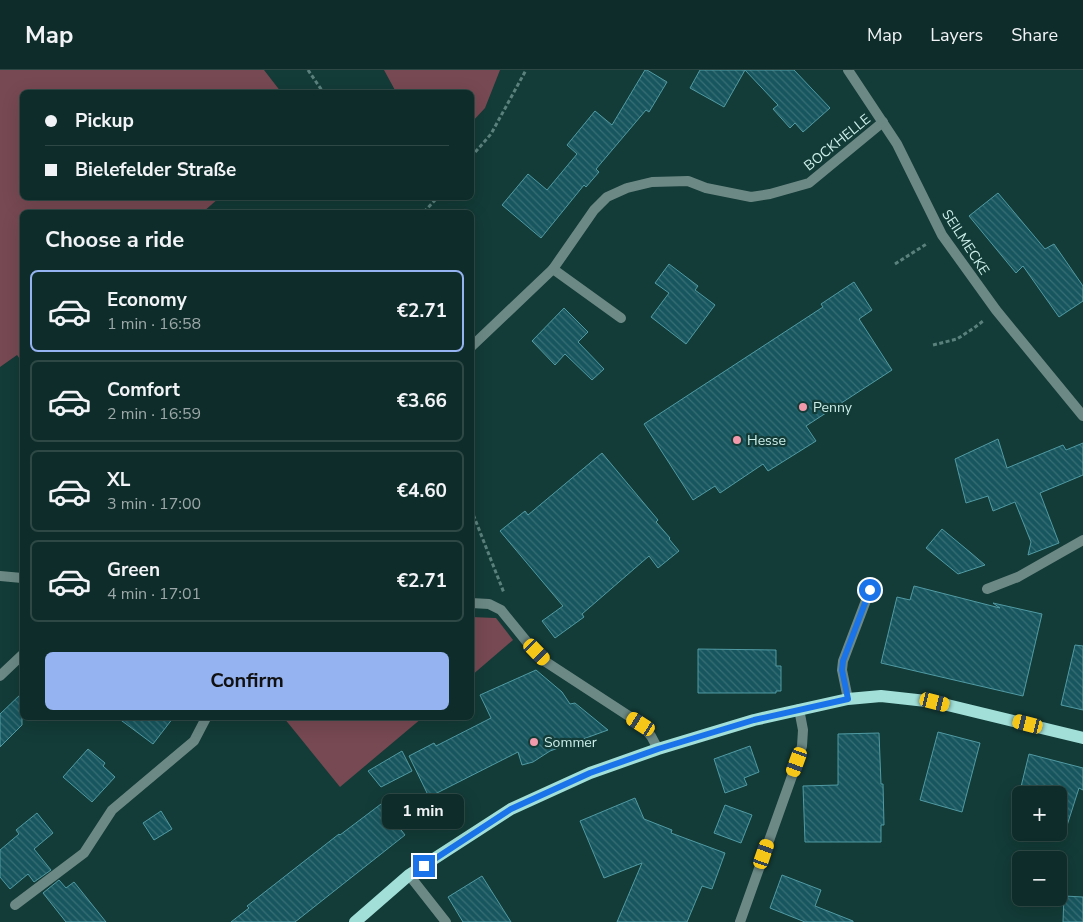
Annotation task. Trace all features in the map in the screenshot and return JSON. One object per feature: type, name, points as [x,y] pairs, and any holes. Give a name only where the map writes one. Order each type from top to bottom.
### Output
[{"type":"main road","points":[[355,922],[409,875],[511,809],[590,773],[658,749],[754,720],[848,699],[881,696],[935,702],[1083,738]]},
{"type":"street","name":"SEILMECKE","points":[[848,70],[897,144],[942,235],[996,310],[1083,416]]},
{"type":"street","name":"BOCKHELLE","points":[[474,344],[553,269],[594,210],[607,197],[627,188],[652,182],[688,181],[706,188],[751,197],[770,194],[809,183],[883,122]]},
{"type":"street","points":[[553,269],[621,318]]},
{"type":"street","points":[[987,588],[1018,577],[1083,540]]},
{"type":"street","points":[[0,576],[20,578]]},
{"type":"street","points":[[848,699],[842,670],[843,661],[870,590]]},
{"type":"street","points":[[474,603],[489,604],[502,610],[527,642],[546,662],[641,724],[651,736],[658,749]]},
{"type":"street","points":[[0,676],[20,658]]},
{"type":"street","points":[[740,922],[802,746],[803,730],[798,709]]},
{"type":"street","points":[[15,905],[84,853],[112,810],[194,741],[205,720]]},
{"type":"street","points":[[409,875],[446,922]]},
{"type":"path","points":[[308,70],[322,90]]},
{"type":"path","points":[[474,155],[492,134],[526,70]]},
{"type":"path","points":[[426,210],[435,200]]},
{"type":"path","points":[[895,264],[942,235]]},
{"type":"path","points":[[933,345],[957,339],[974,328]]},
{"type":"path","points":[[474,517],[506,598],[502,610]]},
{"type":"shaded area","points":[[0,70],[264,70],[279,90],[20,90],[20,200],[217,200],[205,210],[20,210],[20,359],[17,355],[0,367]]},
{"type":"shaded area","points":[[384,70],[500,70],[485,108],[474,120],[474,90],[395,90]]},
{"type":"shaded area","points":[[474,617],[496,618],[513,640],[474,673]]},
{"type":"shaded area","points":[[286,720],[420,720],[340,787]]},
{"type":"building","points":[[645,70],[667,82],[649,112],[646,110],[596,169],[599,172],[586,187],[584,185],[541,238],[502,205],[528,174],[547,190],[577,154],[567,145],[595,111],[612,125]]},
{"type":"building","points":[[700,70],[745,70],[724,107],[690,88]]},
{"type":"building","points":[[745,70],[794,70],[830,108],[803,132],[795,123],[790,128],[773,109],[778,105]]},
{"type":"building","points":[[998,193],[1045,249],[1054,244],[1083,286],[1083,301],[1059,317],[1023,266],[1016,273],[969,216]]},
{"type":"building","points":[[669,264],[698,286],[695,290],[715,305],[686,344],[651,317],[669,293],[655,283]]},
{"type":"building","points":[[854,282],[872,310],[859,319],[892,370],[806,426],[816,441],[768,471],[763,464],[720,493],[715,486],[693,500],[644,424],[823,307],[821,304]]},
{"type":"building","points":[[564,308],[588,332],[578,342],[604,369],[592,380],[565,354],[555,365],[532,341]]},
{"type":"building","points":[[998,439],[1007,468],[1063,445],[1066,450],[1083,443],[1083,475],[1040,493],[1059,543],[1028,555],[1031,542],[1015,502],[993,511],[988,496],[966,503],[955,459]]},
{"type":"building","points":[[602,453],[658,520],[656,522],[679,551],[658,568],[649,556],[582,614],[584,617],[555,638],[542,621],[563,606],[500,531],[525,511],[528,515]]},
{"type":"building","points":[[942,529],[985,565],[958,574],[926,548]]},
{"type":"building","points":[[914,586],[1000,608],[993,603],[1042,614],[1023,696],[881,663],[897,597],[910,600]]},
{"type":"building","points":[[1075,645],[1083,646],[1083,710],[1061,705]]},
{"type":"building","points":[[698,649],[776,650],[776,666],[781,666],[781,691],[776,691],[776,693],[698,693]]},
{"type":"building","points":[[536,670],[562,692],[570,704],[575,703],[608,730],[550,751],[533,762],[522,765],[518,752],[429,797],[409,756],[434,743],[436,746],[491,718],[480,695]]},
{"type":"building","points":[[20,695],[20,720],[22,720],[22,725],[0,747],[0,714]]},
{"type":"building","points":[[121,720],[171,720],[153,744]]},
{"type":"building","points":[[938,732],[980,743],[962,812],[920,800]]},
{"type":"building","points":[[879,733],[884,825],[881,825],[881,842],[805,842],[803,786],[838,785],[838,734]]},
{"type":"building","points":[[750,746],[759,772],[744,778],[747,785],[725,793],[714,759]]},
{"type":"building","points":[[88,749],[105,763],[103,766],[115,777],[92,802],[63,777]]},
{"type":"building","points":[[402,751],[412,771],[381,787],[368,771]]},
{"type":"building","points":[[1029,754],[1083,768],[1083,790],[1079,788],[1067,826],[1067,786],[1021,786]]},
{"type":"building","points":[[635,798],[644,819],[672,830],[671,833],[725,853],[712,889],[702,886],[687,922],[617,922],[642,863],[604,878],[580,821]]},
{"type":"building","points":[[381,804],[405,835],[295,922],[231,922],[249,908],[247,906],[339,834]]},
{"type":"building","points":[[725,805],[752,815],[741,843],[714,833]]},
{"type":"building","points":[[161,811],[172,829],[154,840],[143,823]]},
{"type":"building","points":[[37,813],[53,833],[34,849],[51,870],[34,882],[28,874],[10,889],[0,877],[0,850],[19,834],[16,830]]},
{"type":"building","points":[[782,875],[821,890],[815,906],[853,922],[805,922],[770,908]]},
{"type":"building","points":[[482,876],[511,922],[463,922],[448,897]]},
{"type":"building","points":[[59,880],[66,888],[74,882],[106,922],[66,922],[43,893]]},
{"type":"building","points":[[1067,896],[1083,897],[1083,922],[1063,922],[1064,906],[1067,906]]},
{"type":"place","name":"Penny","points":[[803,407]]},
{"type":"place","name":"Hesse","points":[[737,440]]},
{"type":"place","name":"Sommer","points":[[534,742]]},
{"type":"route","points":[[424,866],[511,809],[590,773],[658,749],[754,720],[848,699],[842,670],[843,661],[870,590]]}]
